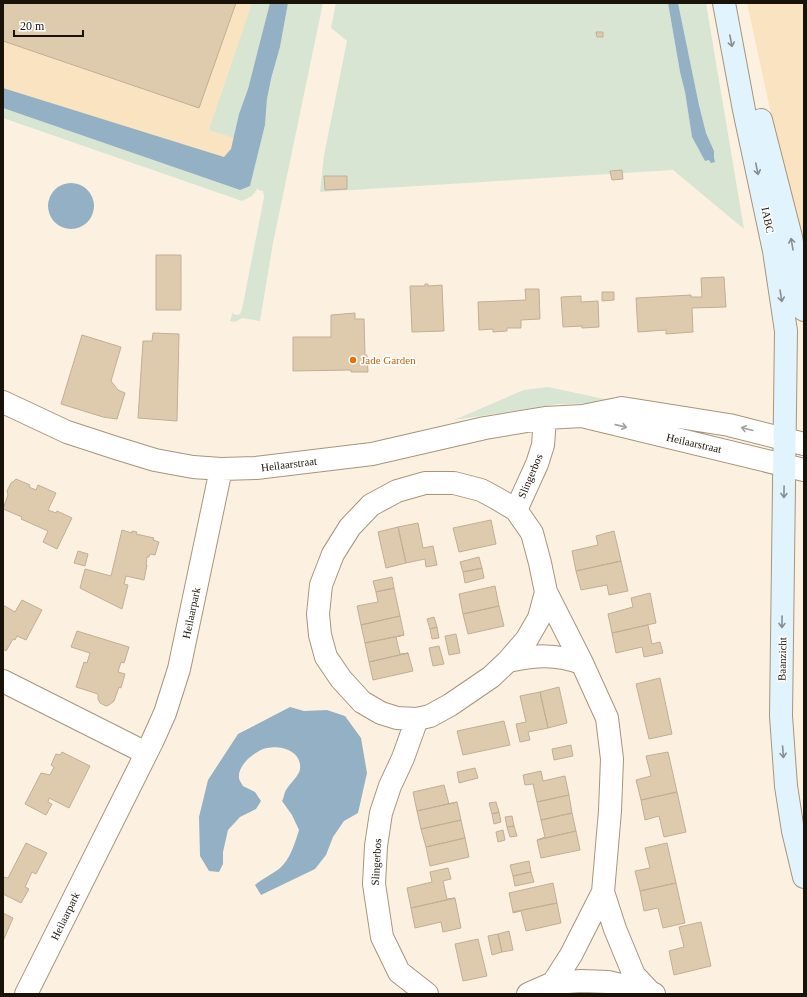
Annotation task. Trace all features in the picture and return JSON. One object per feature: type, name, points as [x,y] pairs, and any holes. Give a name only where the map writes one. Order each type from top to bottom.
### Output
[{"type":"street","name":"IABC","points":[[724,3],[744,110],[774,252],[786,330],[794,442]]},
{"type":"street","name":"IABC","points":[[739,3],[760,112],[790,237],[804,310]]},
{"type":"street","name":"Heilaarstraat","points":[[3,402],[67,432],[122,450],[155,460],[193,467],[221,469],[256,468],[372,454],[485,428],[545,418],[583,416],[622,408],[729,424],[794,442]]},
{"type":"street","name":"Heilaarstraat","points":[[583,416],[794,468]]},
{"type":"street","name":"Slingerbos","points":[[516,510],[537,464],[543,445],[545,418]]},
{"type":"street","name":"Baanzicht","points":[[794,442],[794,468],[781,716],[786,786],[793,831],[804,877]]},
{"type":"street","name":"Heilaarpark","points":[[26,994],[165,713],[179,669],[221,469]]},
{"type":"street","name":"Slingerbos","points":[[546,592],[539,618],[527,639],[508,661],[491,677],[450,705],[430,716],[417,719],[397,718],[381,713],[362,702],[341,679],[326,657],[320,635],[318,614],[321,585],[333,554],[350,527],[371,506],[397,491],[425,482],[454,483],[481,490],[516,510],[532,533],[546,592],[582,663],[607,718],[612,759],[610,811],[603,892],[571,955],[553,983]]},
{"type":"street","points":[[508,661],[544,656],[564,657],[582,663]]},
{"type":"street","points":[[3,681],[146,753]]},
{"type":"street","name":"Slingerbos","points":[[417,719],[403,758],[390,786],[381,814],[376,846],[374,884],[382,937],[399,972],[426,994]]},
{"type":"street","name":"Slingerbos","points":[[603,892],[615,929],[634,975],[652,993]]},
{"type":"street","name":"Slingerbos","points":[[528,994],[553,983],[581,981],[608,982],[652,993]]},
{"type":"shaded area","points":[[3,3],[285,3],[237,166],[3,89]]},
{"type":"shaded area","points":[[747,3],[804,3],[804,266],[748,8]]},
{"type":"green space","points":[[252,3],[270,3],[248,89],[239,114],[234,138],[209,130]]},
{"type":"green space","points":[[288,3],[323,3],[273,243],[260,321],[242,318],[235,322],[230,321],[233,312],[237,315],[240,314],[242,309],[264,197],[263,191],[258,190],[258,188],[252,196],[242,201],[3,118],[3,108],[240,190],[250,186],[265,125],[267,99],[280,47]]},
{"type":"green space","points":[[336,3],[668,3],[692,137],[705,161],[714,158],[714,151],[706,133],[699,105],[678,3],[706,3],[744,229],[673,170],[320,192],[324,155],[347,41],[331,28]]},
{"type":"green space","points":[[548,387],[623,403],[558,404],[454,420],[524,390]]},
{"type":"water","points":[[270,3],[288,3],[280,47],[267,99],[265,125],[250,186],[240,190],[3,108],[3,88],[224,157],[231,149],[239,114],[248,89]]},
{"type":"water","points":[[668,3],[678,3],[699,105],[706,133],[714,151],[715,162],[711,163],[709,160],[705,161],[692,137]]},
{"type":"water","points":[[76,183],[88,189],[93,197],[93,215],[88,223],[80,228],[66,229],[54,223],[49,215],[48,201],[54,189],[62,184]]},
{"type":"water","points":[[290,707],[304,711],[327,710],[345,716],[361,738],[367,773],[358,813],[344,821],[333,837],[326,855],[315,869],[261,895],[255,885],[283,865],[292,851],[299,830],[292,815],[282,801],[286,790],[299,772],[300,763],[298,758],[290,751],[273,747],[263,749],[244,763],[239,773],[239,780],[243,786],[255,792],[261,801],[256,809],[240,817],[228,830],[223,852],[223,864],[219,872],[209,871],[200,856],[199,817],[208,780],[238,734]]},
{"type":"building","points":[[3,3],[236,3],[199,108],[3,41]]},
{"type":"building","points":[[596,32],[603,32],[603,37],[597,37]]},
{"type":"building","points":[[622,170],[623,179],[612,180],[610,171]]},
{"type":"building","points":[[324,176],[347,176],[347,189],[325,190]]},
{"type":"building","points":[[156,255],[181,255],[181,310],[156,310]]},
{"type":"building","points":[[724,277],[726,307],[692,308],[693,332],[666,334],[666,330],[638,332],[636,298],[691,295],[691,297],[702,297],[701,278]]},
{"type":"building","points":[[425,284],[428,284],[428,286],[442,285],[444,331],[412,332],[410,286],[425,286]]},
{"type":"building","points":[[525,289],[539,289],[540,319],[521,320],[521,328],[507,328],[507,331],[493,332],[493,329],[479,330],[478,302],[526,300]]},
{"type":"building","points":[[602,292],[614,292],[614,300],[602,301]]},
{"type":"building","points":[[581,296],[581,302],[598,301],[599,327],[563,327],[561,297]]},
{"type":"building","points":[[355,313],[355,319],[364,319],[365,355],[367,355],[368,372],[351,372],[351,370],[293,371],[293,337],[331,337],[331,315]]},
{"type":"building","points":[[153,333],[179,334],[177,421],[138,418],[143,341],[152,341]]},
{"type":"building","points":[[82,335],[121,347],[111,381],[118,390],[125,393],[117,419],[103,417],[61,404]]},
{"type":"building","points":[[16,479],[30,485],[29,487],[36,490],[38,485],[56,493],[48,510],[56,513],[57,511],[72,518],[57,549],[43,542],[48,531],[3,509],[8,495],[7,491],[11,483]]},
{"type":"building","points":[[491,520],[496,544],[459,552],[453,528]]},
{"type":"building","points":[[418,523],[423,548],[433,546],[437,565],[426,567],[425,559],[406,563],[398,527]]},
{"type":"building","points":[[398,527],[406,563],[386,568],[378,532]]},
{"type":"building","points":[[122,530],[132,533],[132,531],[137,532],[136,534],[154,538],[153,540],[159,542],[155,555],[150,554],[149,557],[147,557],[144,580],[126,576],[124,584],[128,585],[122,609],[80,588],[85,569],[111,576]]},
{"type":"building","points":[[614,531],[621,561],[576,571],[572,551],[598,545],[596,536]]},
{"type":"building","points":[[78,551],[88,554],[85,566],[74,563]]},
{"type":"building","points":[[479,557],[482,568],[463,572],[460,562]]},
{"type":"building","points":[[621,561],[628,591],[609,595],[607,585],[581,590],[576,571]]},
{"type":"building","points":[[482,568],[484,578],[465,583],[463,572]]},
{"type":"building","points":[[392,577],[394,588],[376,592],[373,581]]},
{"type":"building","points":[[495,586],[499,606],[463,614],[459,594]]},
{"type":"building","points":[[394,588],[400,616],[361,625],[357,606],[378,602],[376,592]]},
{"type":"building","points":[[650,593],[656,623],[612,633],[608,614],[633,607],[631,598]]},
{"type":"building","points":[[22,600],[42,610],[26,640],[17,636],[15,640],[13,639],[6,651],[3,649],[3,605],[15,612]]},
{"type":"building","points":[[499,606],[504,626],[468,634],[463,614]]},
{"type":"building","points":[[400,616],[404,635],[365,643],[361,625]]},
{"type":"building","points":[[434,617],[437,627],[430,629],[427,619]]},
{"type":"building","points":[[648,625],[652,644],[660,642],[663,653],[644,657],[642,647],[616,653],[612,633]]},
{"type":"building","points":[[437,627],[439,638],[432,639],[430,629]]},
{"type":"building","points":[[77,631],[129,647],[124,663],[121,662],[118,672],[125,674],[121,688],[119,687],[114,701],[109,705],[106,706],[100,703],[98,694],[76,687],[84,662],[87,663],[90,653],[71,647]]},
{"type":"building","points":[[456,634],[460,653],[449,655],[445,636]]},
{"type":"building","points":[[404,635],[396,637],[400,654],[408,653],[369,662],[365,643]]},
{"type":"building","points":[[439,646],[444,664],[433,666],[429,648]]},
{"type":"building","points":[[408,653],[413,671],[373,680],[369,662]]},
{"type":"building","points":[[660,678],[672,734],[649,739],[636,684]]},
{"type":"building","points":[[559,687],[567,723],[548,728],[540,692]]},
{"type":"building","points":[[540,692],[548,728],[528,732],[530,740],[520,742],[516,724],[526,722],[520,696]]},
{"type":"building","points":[[504,721],[510,745],[463,755],[457,731]]},
{"type":"building","points":[[571,745],[573,756],[554,760],[552,749]]},
{"type":"building","points":[[62,752],[90,766],[69,808],[49,798],[48,802],[52,804],[46,815],[25,804],[41,773],[50,775],[54,767],[51,765],[56,754],[60,755]]},
{"type":"building","points":[[668,752],[677,792],[641,800],[636,780],[651,776],[646,756]]},
{"type":"building","points":[[475,768],[478,778],[459,783],[457,772]]},
{"type":"building","points":[[541,771],[543,781],[565,776],[569,795],[537,802],[533,784],[525,785],[523,775]]},
{"type":"building","points":[[444,785],[449,804],[417,811],[413,792]]},
{"type":"building","points":[[677,792],[686,832],[664,837],[659,816],[645,820],[641,800]]},
{"type":"building","points":[[569,795],[572,813],[541,820],[537,802]]},
{"type":"building","points":[[457,802],[461,820],[421,829],[417,811]]},
{"type":"building","points":[[496,802],[499,812],[492,814],[489,803]]},
{"type":"building","points":[[499,812],[501,822],[494,824],[492,814]]},
{"type":"building","points":[[572,813],[576,831],[537,840],[545,837],[541,820]]},
{"type":"building","points":[[512,816],[514,826],[507,827],[505,817]]},
{"type":"building","points":[[461,820],[465,838],[426,847],[421,829]]},
{"type":"building","points":[[514,826],[517,836],[510,837],[507,827]]},
{"type":"building","points":[[503,830],[505,840],[498,842],[496,832]]},
{"type":"building","points":[[576,831],[580,850],[541,858],[537,840]]},
{"type":"building","points":[[465,838],[469,857],[430,866],[426,847]]},
{"type":"building","points":[[26,843],[47,853],[36,874],[32,872],[25,887],[29,889],[21,903],[3,894],[3,877],[8,878]]},
{"type":"building","points":[[667,843],[676,883],[640,891],[635,871],[650,868],[645,848]]},
{"type":"building","points":[[529,861],[531,872],[513,876],[510,865]]},
{"type":"building","points":[[448,868],[451,879],[443,881],[447,899],[455,898],[411,908],[407,888],[432,882],[430,872]]},
{"type":"building","points":[[531,872],[534,882],[515,886],[513,876]]},
{"type":"building","points":[[553,883],[557,903],[513,912],[509,893]]},
{"type":"building","points":[[676,883],[685,923],[663,928],[658,908],[644,911],[640,891]]},
{"type":"building","points":[[455,898],[461,928],[443,932],[441,922],[415,928],[411,908]]},
{"type":"building","points":[[557,903],[561,923],[526,931],[521,911],[513,913],[513,912]]},
{"type":"building","points":[[3,913],[13,918],[3,941]]},
{"type":"building","points":[[701,922],[711,966],[674,975],[669,951],[684,947],[679,927]]},
{"type":"building","points":[[509,931],[513,950],[502,952],[498,934]]},
{"type":"building","points":[[498,934],[502,952],[492,955],[488,936]]},
{"type":"building","points":[[478,939],[487,976],[463,981],[455,944]]},
{"type":"place","name":"Jade Garden","points":[[353,360]]}]
